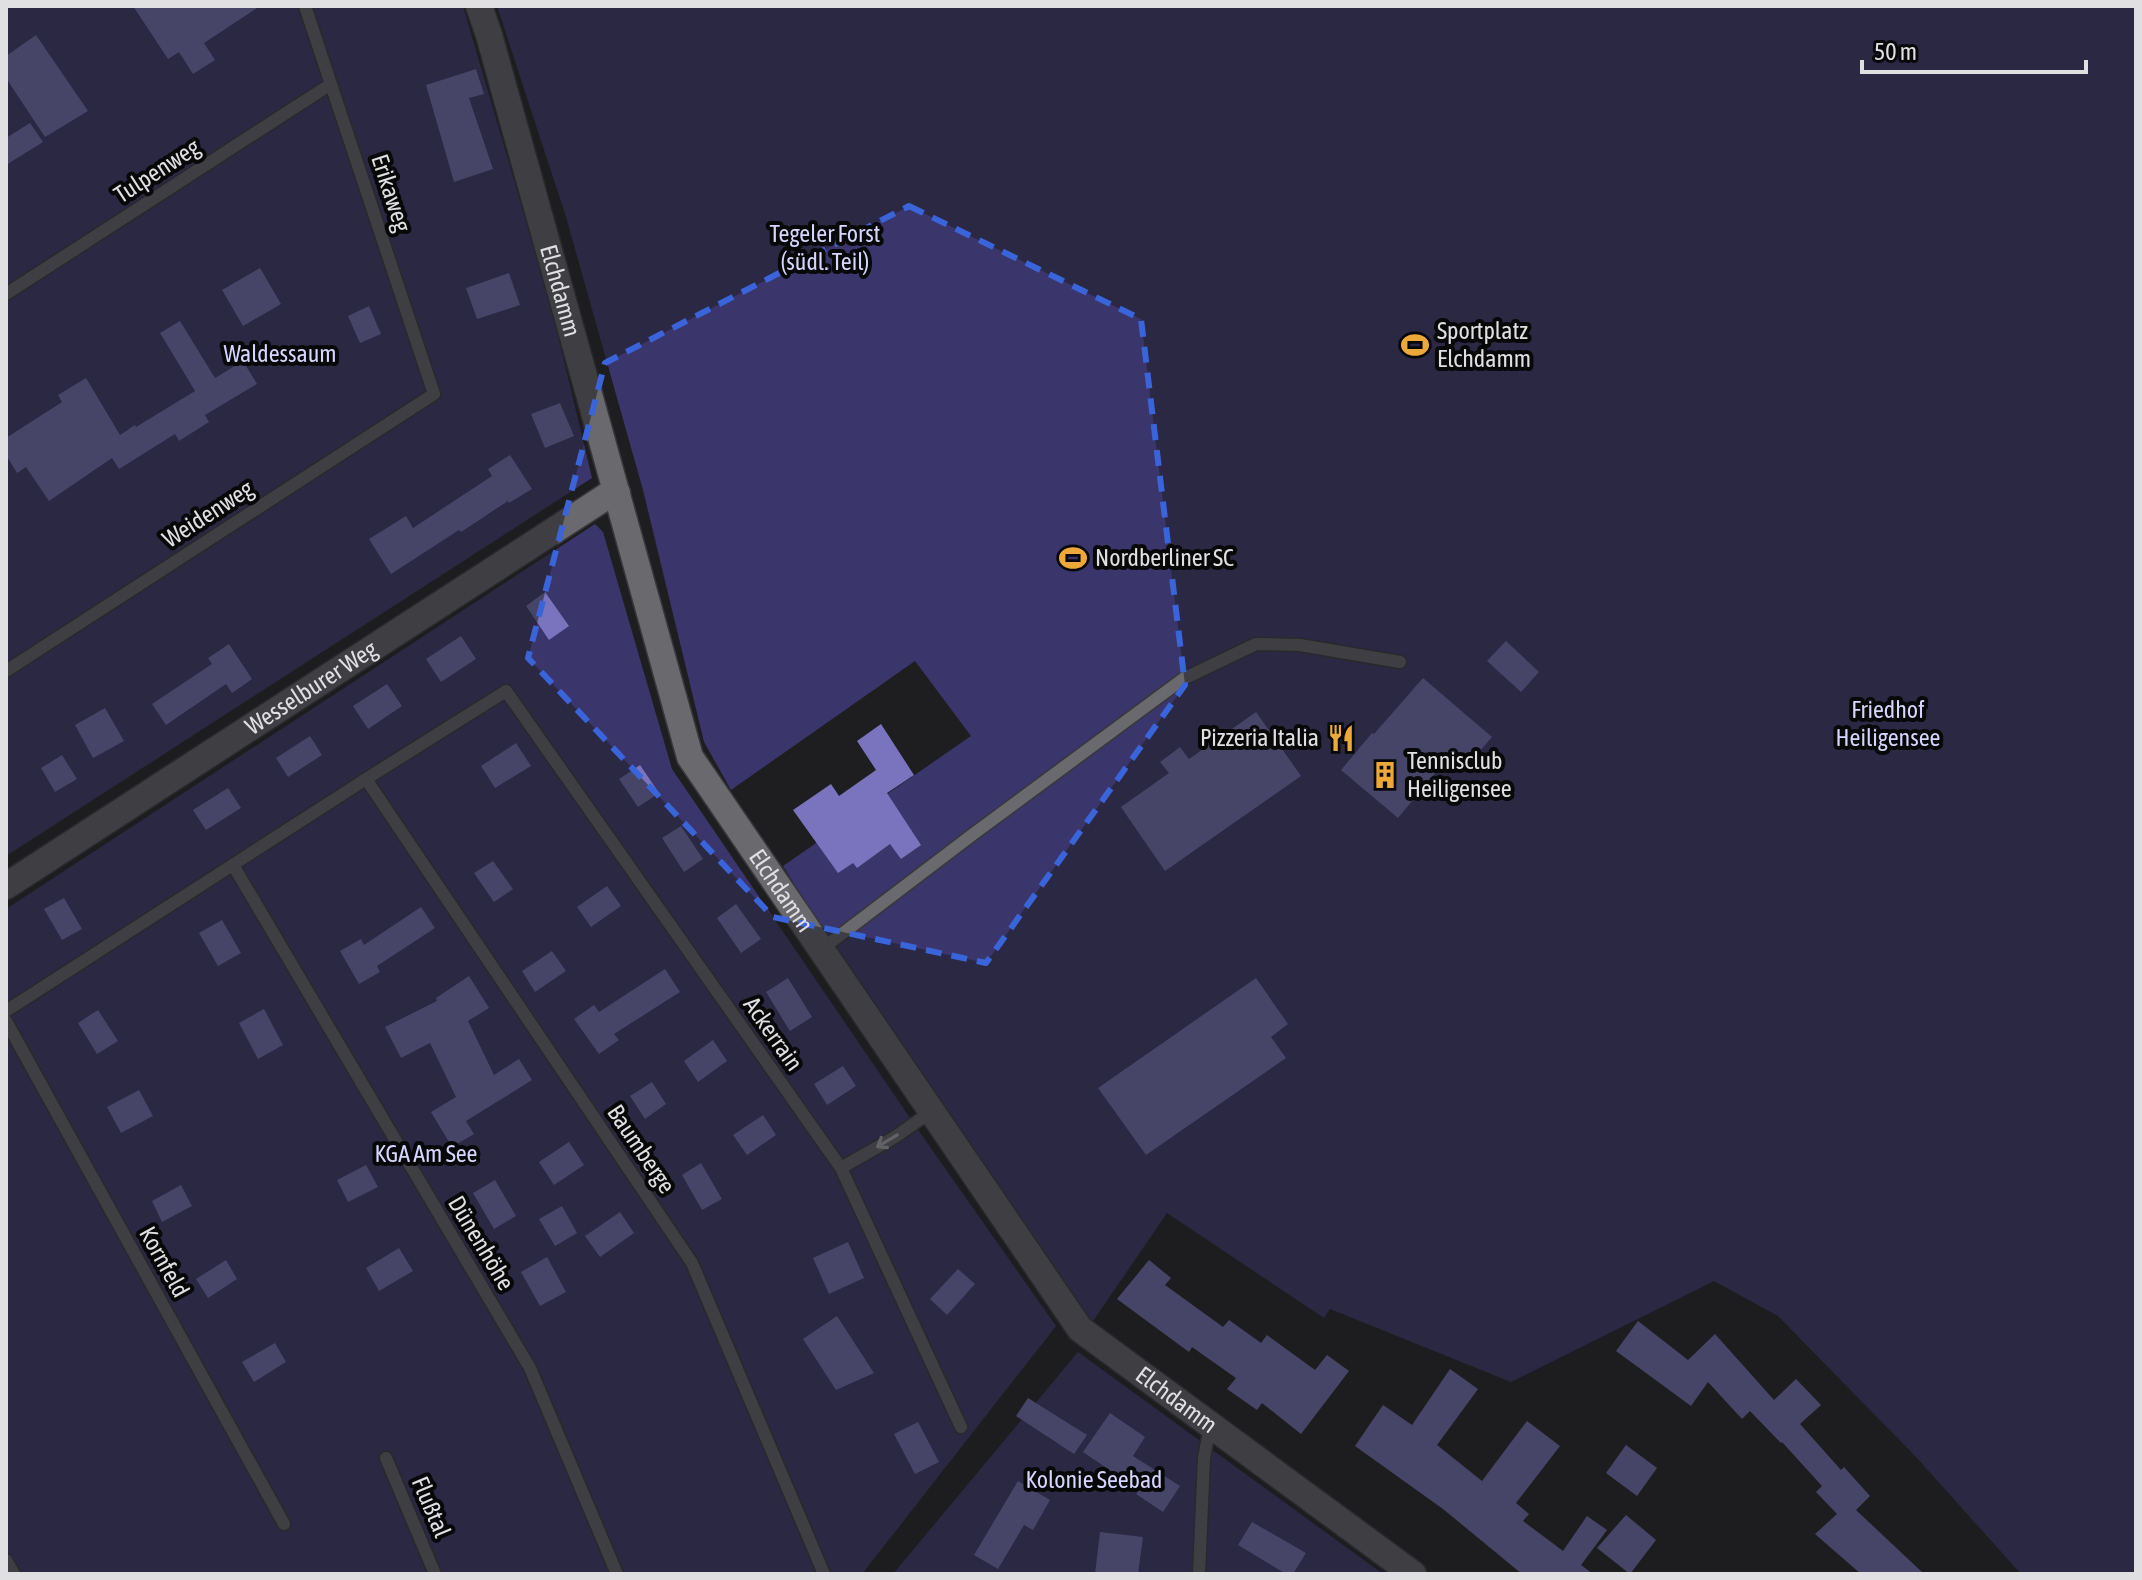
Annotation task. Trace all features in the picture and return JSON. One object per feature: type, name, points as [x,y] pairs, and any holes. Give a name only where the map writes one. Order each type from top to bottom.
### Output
[{"type":"street","name":"Elchdamm","points":[[479,6],[690,757],[1080,1329],[1413,1574]]},
{"type":"street","name":"Wesselburer Weg","points":[[6,886],[607,496],[617,493]]},
{"type":"lane","name":"Erikaweg","points":[[305,6],[434,394]]},
{"type":"lane","name":"Tulpenweg","points":[[6,294],[331,84]]},
{"type":"lane","name":"Weidenweg","points":[[6,671],[434,394]]},
{"type":"lane","points":[[822,949],[1183,679],[1256,644],[1300,645],[1400,662]]},
{"type":"lane","name":"Ackerrain","points":[[366,779],[506,691],[841,1168],[961,1427]]},
{"type":"lane","points":[[6,1011],[366,779]]},
{"type":"lane","name":"Baumberge","points":[[366,779],[692,1263],[824,1574]]},
{"type":"lane","name":"Dünenhöhe","points":[[233,865],[530,1368],[617,1574]]},
{"type":"lane","name":"Kornfeld","points":[[6,1021],[284,1524]]},
{"type":"lane","points":[[841,1168],[932,1111]]},
{"type":"lane","points":[[1199,1574],[1204,1458],[1210,1425]]},
{"type":"lane","name":"Flußtal","points":[[386,1458],[435,1574]]},
{"type":"lane","points":[[6,1560],[14,1574]]},
{"type":"highlighted area","points":[[909,206],[1141,319],[1185,685],[986,963],[773,917],[528,658],[605,363]]},
{"type":"green space","name":"Waldessaum","points":[[6,6],[463,6],[551,306],[592,478],[6,856]]},
{"type":"green space","points":[[497,6],[2136,6],[2136,1574],[2021,1574],[1917,1458],[1778,1316],[1714,1281],[1511,1382],[1330,1309],[1324,1318],[1167,1213],[1091,1324],[830,941],[783,866],[971,736],[915,661],[731,790],[704,742],[643,490],[566,217]]},
{"type":"green space","name":"KGA Am See","points":[[595,524],[603,532],[672,769],[1056,1326],[862,1574],[6,1574],[6,909]]},
{"type":"green space","name":"Kolonie Seebad","points":[[1078,1352],[1383,1574],[893,1574]]},
{"type":"building","points":[[133,6],[260,6],[204,43],[215,60],[193,74],[179,52],[168,59]]},
{"type":"building","points":[[36,35],[88,111],[45,137],[6,78],[6,56]]},
{"type":"building","points":[[476,69],[484,94],[469,98],[493,169],[454,182],[426,85]]},
{"type":"building","points":[[30,123],[43,142],[6,165],[6,138]]},
{"type":"building","points":[[260,268],[281,304],[243,326],[222,290]]},
{"type":"building","points":[[509,273],[520,305],[477,319],[466,288]]},
{"type":"building","points":[[369,306],[381,334],[360,343],[348,316]]},
{"type":"building","points":[[180,321],[215,378],[243,361],[257,384],[205,415],[209,422],[179,441],[175,434],[119,469],[112,458],[49,501],[26,467],[17,473],[6,455],[6,438],[62,402],[58,395],[86,378],[120,435],[195,391],[160,333]]},
{"type":"building","points":[[560,403],[574,436],[545,448],[531,414]]},
{"type":"building","points":[[510,455],[532,489],[461,532],[459,530],[391,574],[369,539],[406,516],[413,528],[492,476],[488,469]]},
{"type":"building","points":[[545,592],[569,626],[549,640],[526,606]]},
{"type":"building","points":[[461,636],[476,659],[441,682],[426,659]]},
{"type":"building","points":[[1506,641],[1539,672],[1521,692],[1487,661]]},
{"type":"building","points":[[229,644],[252,679],[232,693],[226,684],[166,725],[152,704],[212,664],[208,658]]},
{"type":"building","points":[[1423,678],[1492,737],[1467,766],[1452,753],[1398,818],[1341,770]]},
{"type":"building","points":[[387,684],[402,706],[368,729],[353,706]]},
{"type":"building","points":[[105,708],[124,741],[93,758],[75,725]]},
{"type":"building","points":[[1256,712],[1301,776],[1165,871],[1121,807],[1169,773],[1160,762],[1180,747],[1189,759]]},
{"type":"building","points":[[881,724],[914,775],[887,793],[921,845],[901,859],[890,844],[857,868],[853,863],[838,873],[793,810],[831,784],[839,796],[876,770],[857,741]]},
{"type":"building","points":[[310,736],[322,755],[288,777],[276,758]]},
{"type":"building","points":[[516,743],[531,766],[495,788],[481,766]]},
{"type":"building","points":[[62,755],[77,779],[55,792],[41,768]]},
{"type":"building","points":[[640,765],[659,793],[638,807],[619,779]]},
{"type":"building","points":[[228,788],[241,808],[206,830],[193,810]]},
{"type":"building","points":[[681,826],[703,859],[684,872],[662,838]]},
{"type":"building","points":[[493,861],[513,889],[494,902],[474,873]]},
{"type":"building","points":[[607,886],[621,906],[591,927],[577,907]]},
{"type":"building","points":[[64,898],[82,929],[62,940],[44,909]]},
{"type":"building","points":[[736,904],[761,939],[741,953],[717,918]]},
{"type":"building","points":[[421,907],[435,928],[377,966],[380,972],[359,984],[340,951],[361,939],[364,945]]},
{"type":"building","points":[[222,920],[241,953],[218,966],[199,933]]},
{"type":"building","points":[[552,951],[566,971],[535,992],[522,971]]},
{"type":"building","points":[[665,969],[680,992],[614,1034],[619,1040],[599,1054],[574,1019],[594,1005],[599,1012]]},
{"type":"building","points":[[469,976],[489,1008],[468,1021],[494,1075],[519,1059],[532,1080],[466,1121],[474,1134],[452,1147],[431,1112],[456,1097],[430,1043],[401,1058],[385,1027],[437,1001],[436,998]]},
{"type":"building","points":[[788,978],[812,1017],[790,1031],[766,992]]},
{"type":"building","points":[[1256,978],[1288,1024],[1271,1037],[1286,1058],[1146,1155],[1098,1088]]},
{"type":"building","points":[[264,1009],[283,1045],[258,1059],[239,1023]]},
{"type":"building","points":[[98,1010],[118,1041],[97,1054],[78,1023]]},
{"type":"building","points":[[713,1040],[727,1061],[698,1082],[684,1061]]},
{"type":"building","points":[[843,1066],[856,1086],[827,1105],[814,1084]]},
{"type":"building","points":[[652,1082],[666,1104],[645,1119],[630,1096]]},
{"type":"building","points":[[139,1090],[153,1116],[121,1133],[107,1107]]},
{"type":"building","points":[[763,1115],[776,1135],[747,1155],[733,1135]]},
{"type":"building","points":[[569,1142],[584,1165],[554,1185],[539,1162]]},
{"type":"building","points":[[701,1163],[722,1199],[702,1210],[682,1175]]},
{"type":"building","points":[[366,1165],[378,1187],[348,1202],[337,1180]]},
{"type":"building","points":[[495,1180],[516,1216],[494,1229],[473,1193]]},
{"type":"building","points":[[181,1185],[192,1206],[162,1222],[152,1201]]},
{"type":"building","points":[[562,1206],[577,1233],[555,1246],[539,1219]]},
{"type":"building","points":[[620,1212],[634,1233],[600,1257],[585,1236]]},
{"type":"building","points":[[848,1242],[864,1278],[829,1294],[813,1258]]},
{"type":"building","points":[[399,1248],[413,1271],[379,1291],[366,1268]]},
{"type":"building","points":[[547,1257],[566,1292],[540,1306],[521,1272]]},
{"type":"building","points":[[226,1260],[237,1279],[208,1298],[196,1279]]},
{"type":"building","points":[[1149,1260],[1171,1278],[1165,1285],[1223,1327],[1229,1320],[1261,1343],[1267,1335],[1315,1370],[1327,1355],[1349,1371],[1301,1434],[1262,1403],[1257,1410],[1227,1389],[1236,1378],[1192,1347],[1189,1352],[1117,1299]]},
{"type":"building","points":[[958,1269],[975,1284],[947,1315],[930,1299]]},
{"type":"building","points":[[837,1316],[874,1373],[836,1390],[803,1339]]},
{"type":"building","points":[[1638,1321],[1688,1360],[1715,1334],[1774,1400],[1796,1379],[1821,1405],[1800,1424],[1841,1470],[1844,1467],[1870,1496],[1856,1510],[1924,1574],[1861,1574],[1815,1534],[1837,1514],[1816,1492],[1822,1486],[1750,1411],[1742,1419],[1708,1382],[1691,1406],[1616,1351]]},
{"type":"building","points":[[275,1343],[286,1362],[254,1382],[242,1362]]},
{"type":"building","points":[[1450,1369],[1478,1389],[1437,1445],[1482,1481],[1527,1421],[1560,1446],[1516,1503],[1529,1514],[1523,1521],[1563,1551],[1587,1516],[1607,1530],[1581,1565],[1593,1574],[1522,1574],[1443,1509],[1355,1446],[1383,1405],[1412,1425]]},
{"type":"building","points":[[1028,1398],[1087,1435],[1074,1454],[1016,1416]]},
{"type":"building","points":[[1110,1413],[1145,1437],[1133,1456],[1180,1486],[1163,1512],[1136,1494],[1139,1490],[1083,1452]]},
{"type":"building","points":[[918,1422],[939,1462],[915,1474],[894,1434]]},
{"type":"building","points":[[1626,1445],[1657,1468],[1637,1496],[1606,1473]]},
{"type":"building","points":[[1018,1481],[1050,1500],[1033,1530],[1024,1525],[998,1569],[974,1555]]},
{"type":"building","points":[[1626,1515],[1656,1540],[1630,1574],[1597,1548]]},
{"type":"building","points":[[1252,1522],[1306,1553],[1293,1574],[1286,1574],[1238,1545]]},
{"type":"building","points":[[1100,1532],[1143,1537],[1138,1574],[1095,1574]]},
{"type":"place","name":"Sportplatz Elchdamm","points":[[1415,345]]},
{"type":"place","name":"Nordberliner SC","points":[[1073,558]]},
{"type":"place","name":"Pizzeria Italia","points":[[1341,738]]},
{"type":"place","name":"Tennisclub Heiligensee","points":[[1385,775]]},
{"type":"park label","name":"Tegeler Forst (südl. Teil)","points":[[825,248]]},
{"type":"park label","name":"Friedhof Heiligensee","points":[[1888,724]]}]
